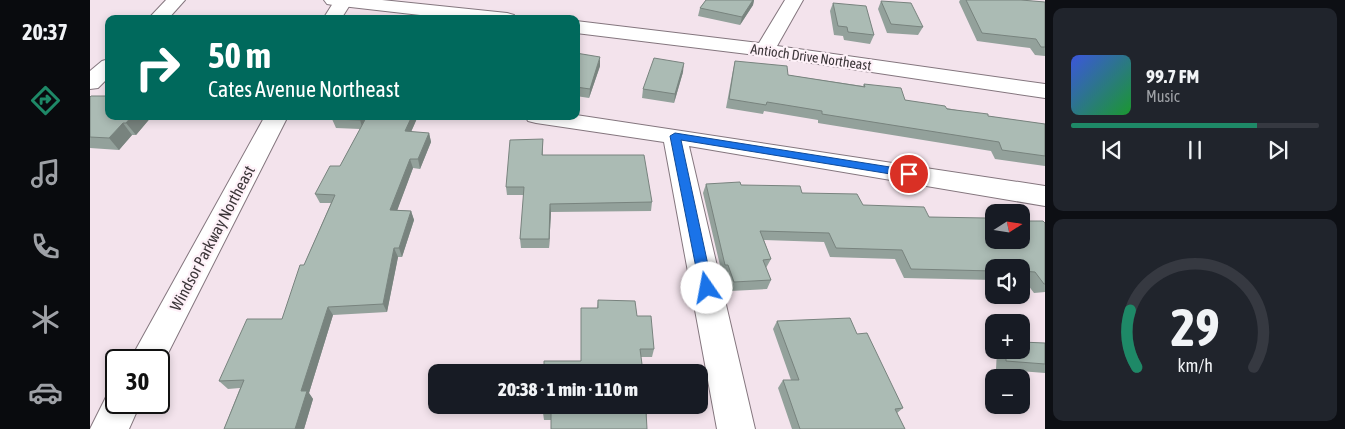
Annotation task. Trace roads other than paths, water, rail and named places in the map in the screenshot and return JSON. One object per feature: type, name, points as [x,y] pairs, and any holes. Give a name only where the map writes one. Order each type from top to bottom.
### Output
[{"type":"street","points":[[161,15],[176,0]]},
{"type":"street","points":[[334,15],[340,0],[472,15]]},
{"type":"street","points":[[765,50],[794,0]]},
{"type":"street","name":"Antioch Drive Northeast","points":[[580,27],[765,50],[1045,91]]},
{"type":"street","points":[[90,83],[105,69]]},
{"type":"street","name":"Windsor Parkway Northeast","points":[[153,349],[275,120]]},
{"type":"street","points":[[564,120],[675,136],[1045,196]]},
{"type":"street","points":[[675,136],[736,429]]},
{"type":"street","points":[[109,429],[117,414]]}]
